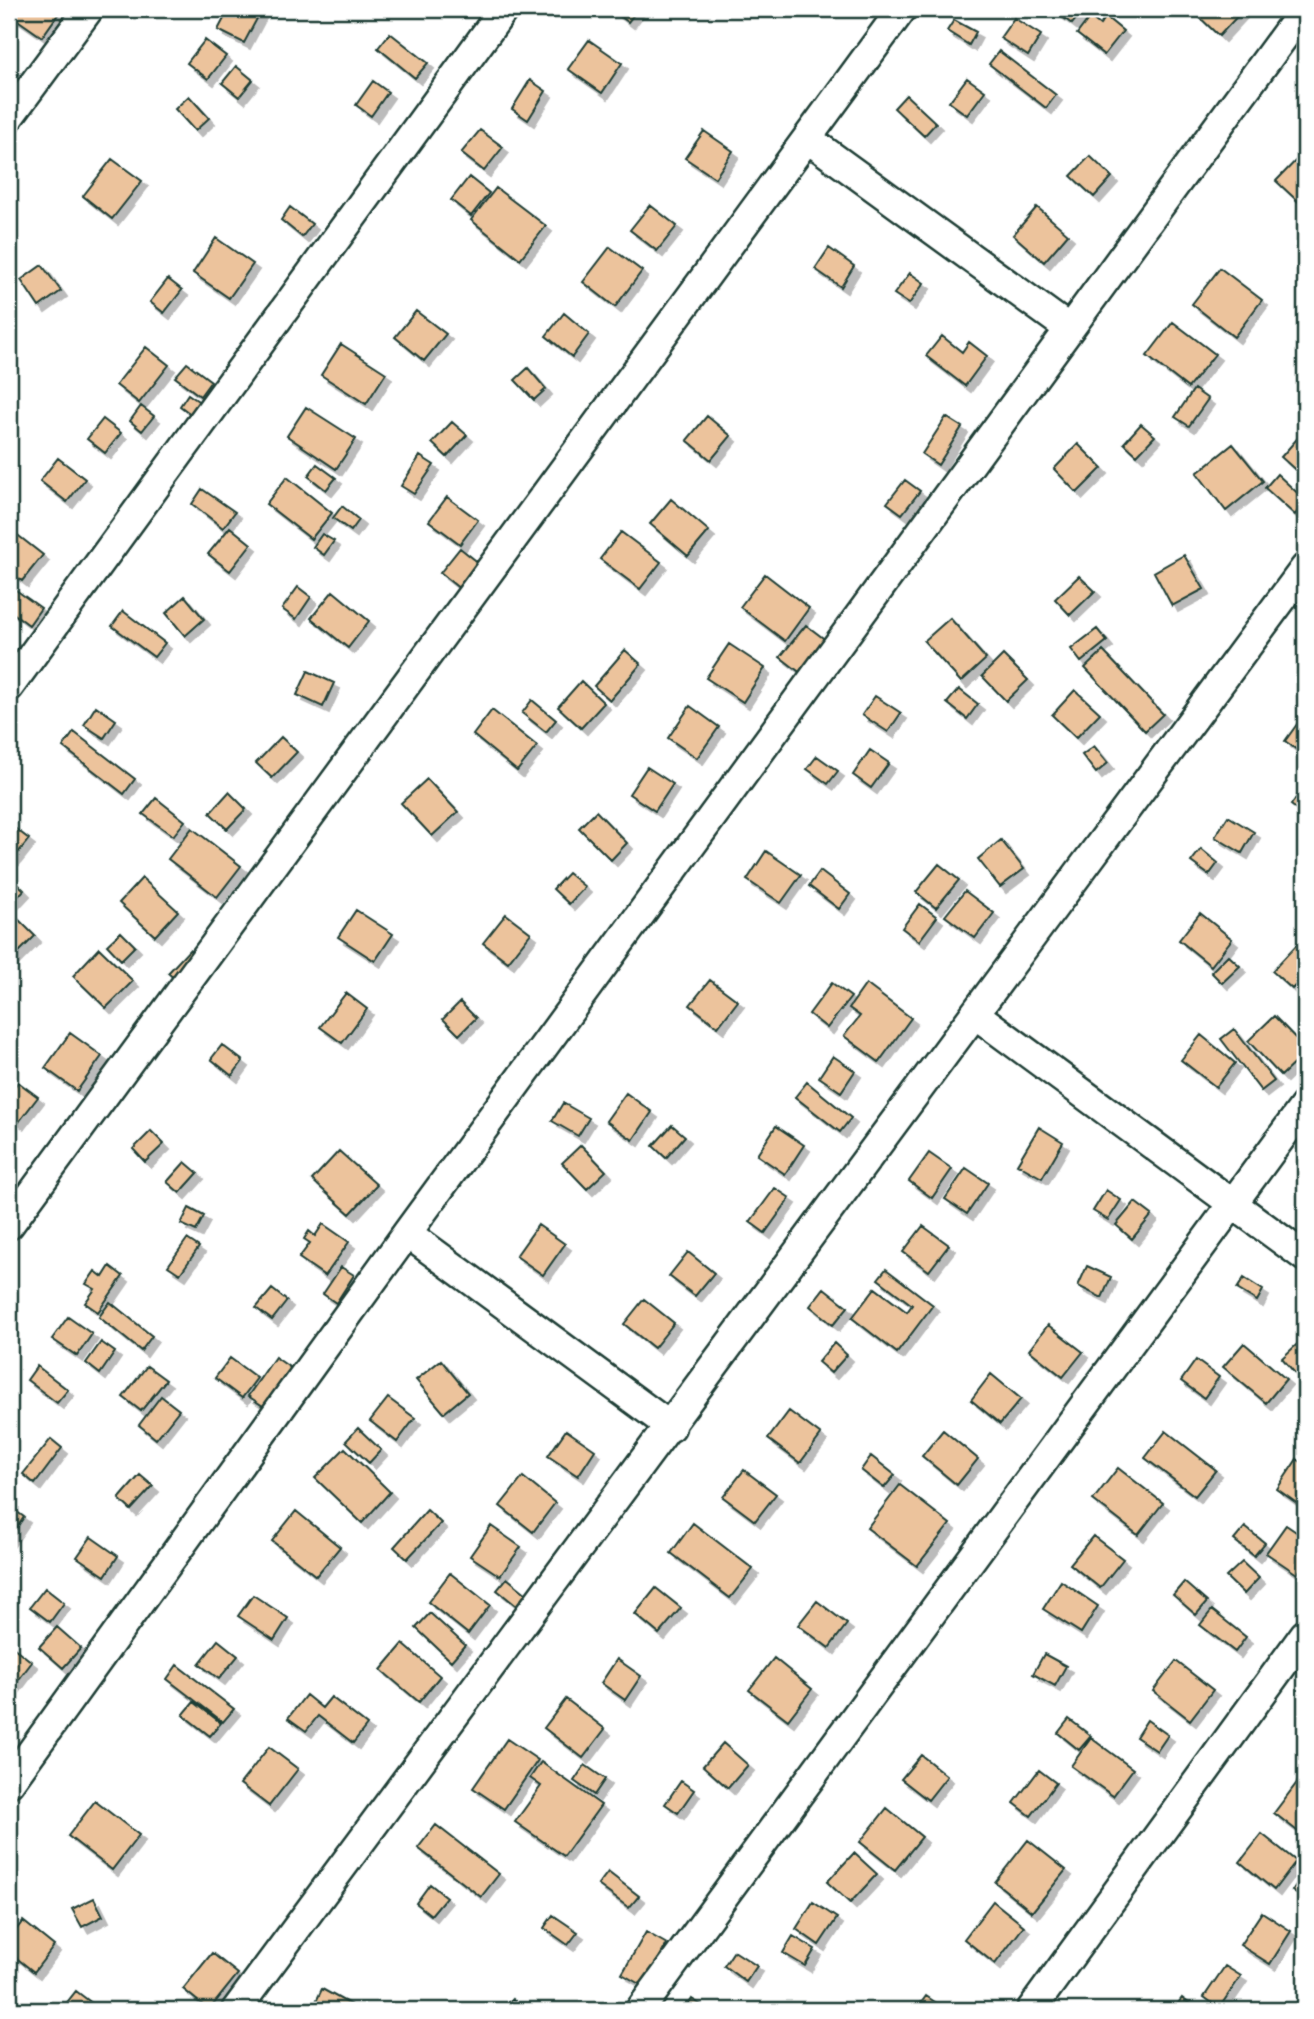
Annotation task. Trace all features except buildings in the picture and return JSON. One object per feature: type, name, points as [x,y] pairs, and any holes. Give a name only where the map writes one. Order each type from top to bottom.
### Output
[{"type":"street","points":[[9,117],[89,9]]},
{"type":"street","points":[[9,687],[504,9]]},
{"type":"street","points":[[9,1225],[902,9]]},
{"type":"street","points":[[9,1783],[407,1233],[1304,9]]},
{"type":"street","points":[[808,139],[1068,328]]},
{"type":"street","points":[[236,2010],[671,1427],[1305,568]]},
{"type":"street","points":[[975,1014],[1305,1257]]},
{"type":"street","points":[[640,2010],[1305,1105]]},
{"type":"street","points":[[407,1233],[671,1427]]},
{"type":"street","points":[[1031,2010],[1304,1639]]}]
